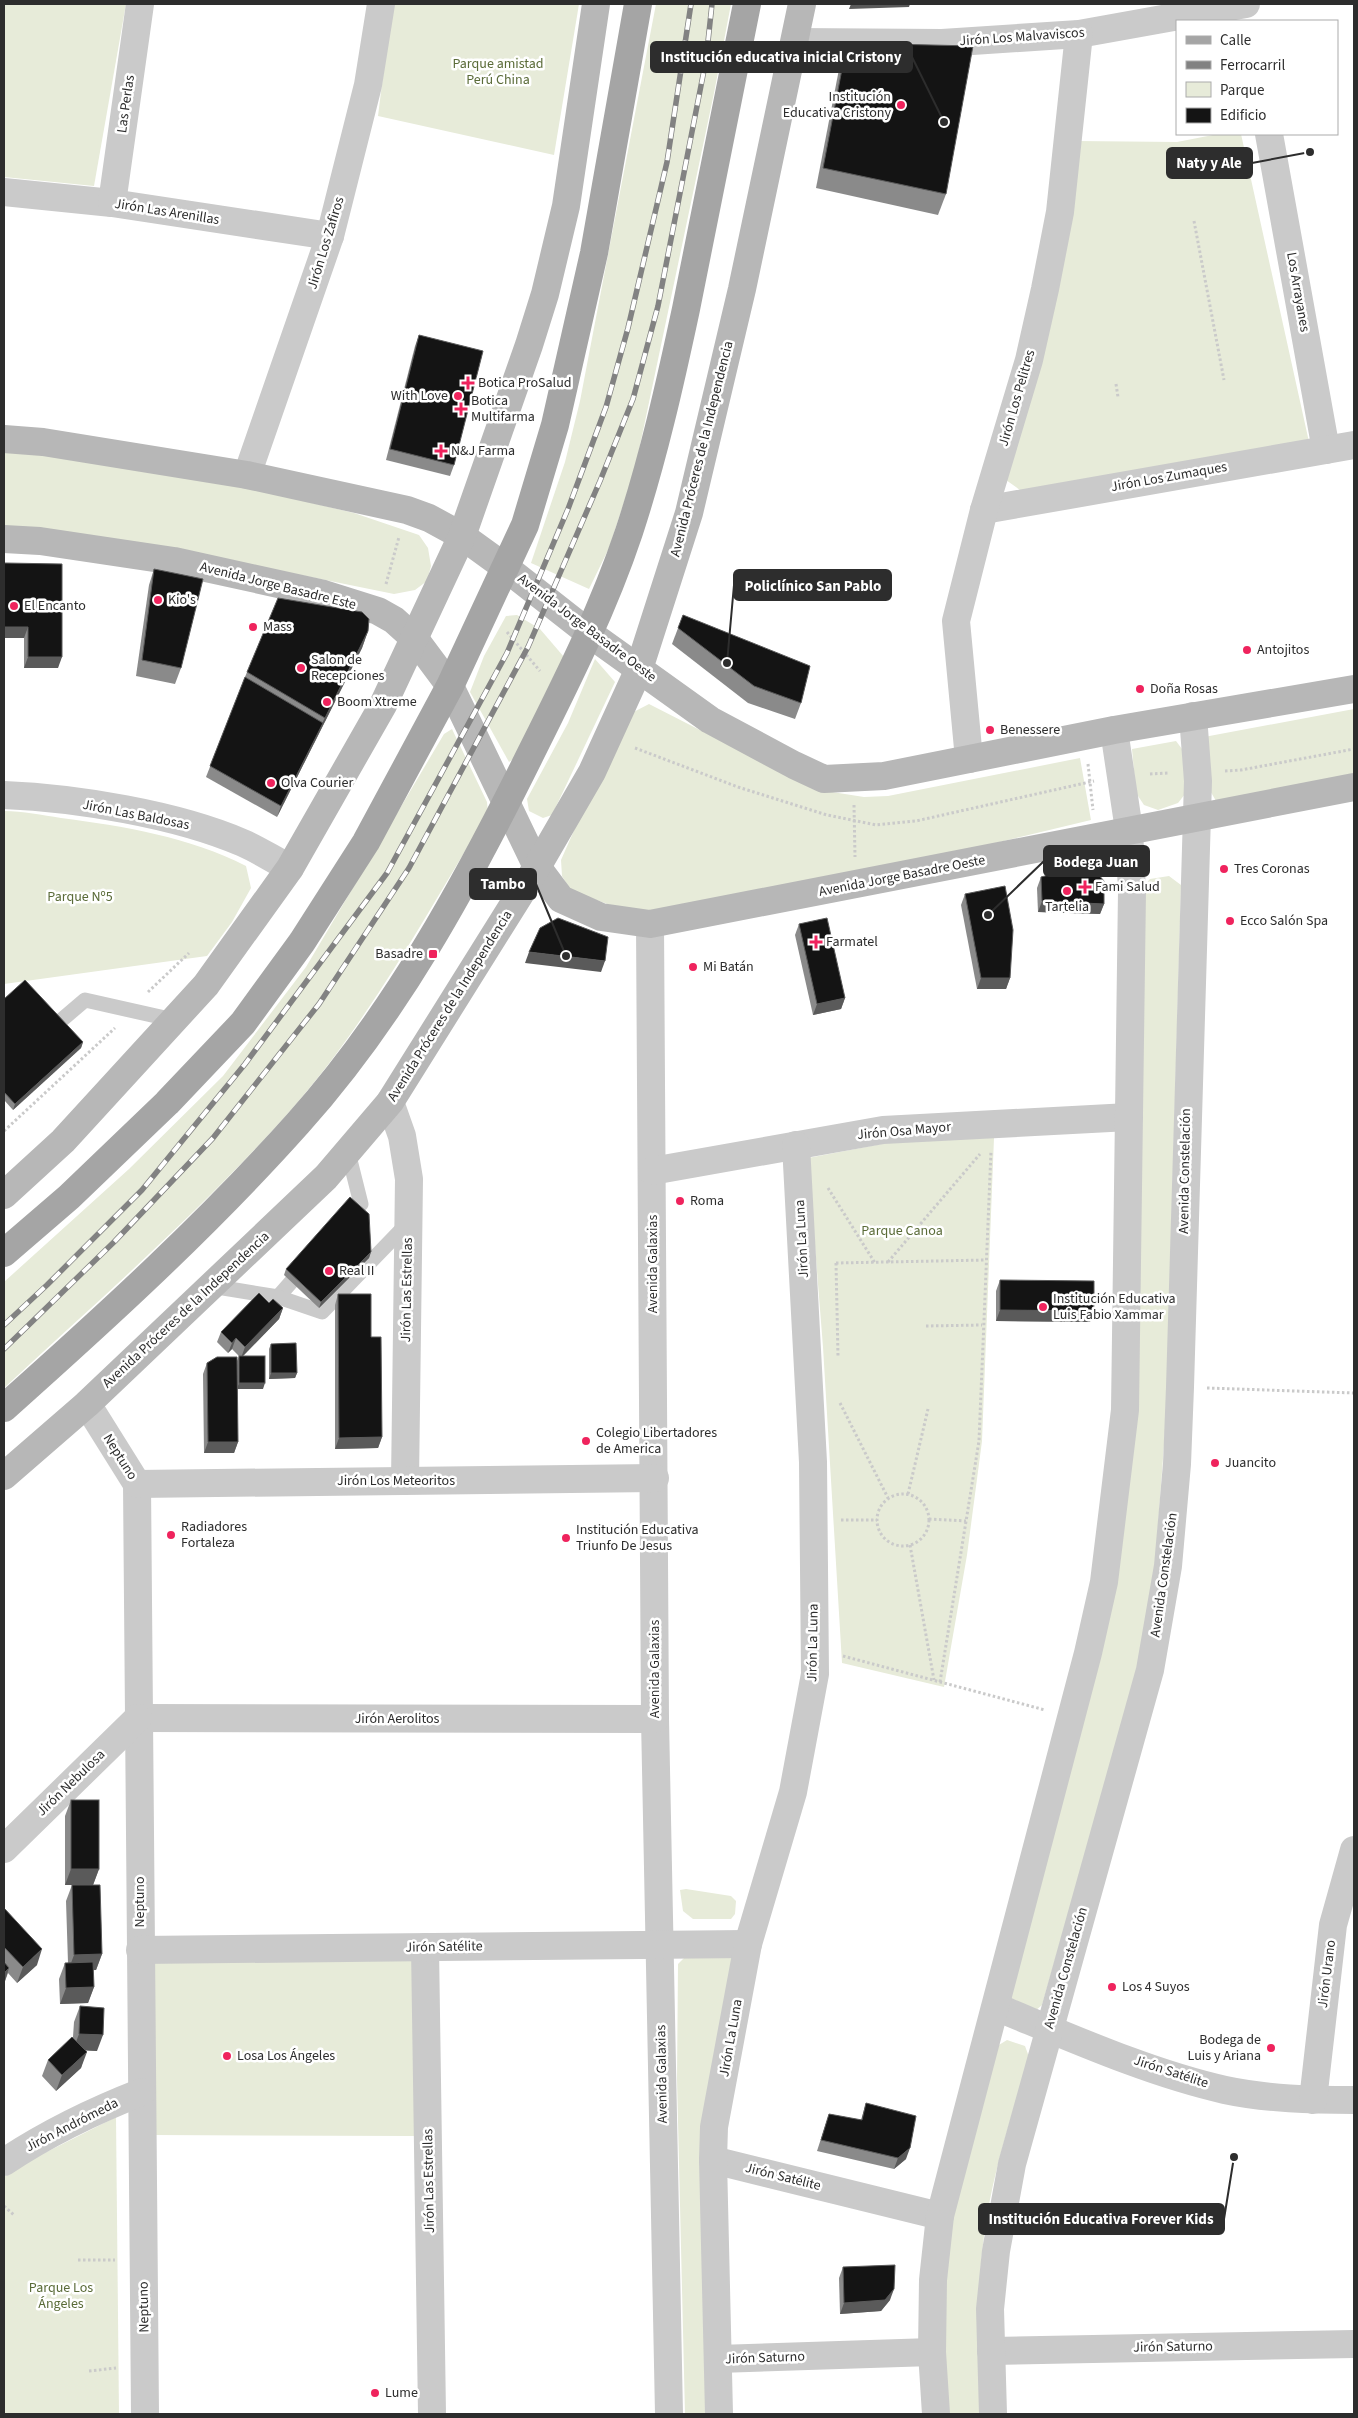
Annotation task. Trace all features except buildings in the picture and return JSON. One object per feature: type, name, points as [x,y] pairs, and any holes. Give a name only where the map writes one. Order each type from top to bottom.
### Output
[{"type":"main road","points":[[4,1194],[63,1141],[206,985],[290,868],[383,705],[462,536],[529,345],[566,206],[596,4]]},
{"type":"main road","points":[[4,1253],[69,1196],[160,1110],[243,1023],[302,942],[366,842],[450,686],[525,525],[536,490],[572,354],[594,252],[638,4]]},
{"type":"main road","points":[[4,1408],[198,1230],[301,1120],[376,1026],[448,912],[506,804],[590,634],[630,529],[663,414],[706,216],[747,4]]},
{"type":"main road","name":"Avenida Próceres de la Independencia","points":[[4,1476],[87,1404],[326,1177],[390,1102],[538,867],[592,772],[639,669],[689,513],[742,289],[802,4]]},
{"type":"main road","points":[[4,438],[43,442],[247,475],[407,510],[429,518],[462,536],[506,568]]},
{"type":"main road","name":"Avenida Jorge Basadre Este","points":[[4,539],[40,541],[174,561],[324,594],[378,611],[394,620],[415,639],[450,686],[506,804]]},
{"type":"main road","name":"Avenida Jorge Basadre Oeste","points":[[506,568],[590,634],[710,720],[824,779],[884,776],[1114,730],[1354,690]]},
{"type":"main road","name":"Avenida Jorge Basadre Oeste","points":[[506,804],[538,867],[561,899],[601,917],[650,924],[855,885],[1195,816],[1233,811],[1354,787]]},
{"type":"street","name":"Las Perlas","points":[[112,203],[140,4]]},
{"type":"street","name":"Jirón Los Zafiros","points":[[247,475],[330,236],[368,85],[380,4]]},
{"type":"street","name":"Jirón Los Malvaviscos","points":[[795,42],[942,43],[1079,34],[1246,4]]},
{"type":"street","points":[[1246,4],[1249,20]]},
{"type":"street","name":"Jirón Los Pelitres","points":[[969,759],[956,621],[984,510],[1028,360],[1046,289],[1060,212],[1079,34]]},
{"type":"street","name":"Los Arrayanes","points":[[1269,135],[1326,450]]},
{"type":"street","name":"Jirón Las Arenillas","points":[[4,192],[112,203],[330,236]]},
{"type":"street","name":"Jirón Los Zumaques","points":[[984,510],[1354,445]]},
{"type":"street","name":"Avenida Constelación","points":[[993,2414],[990,2309],[996,2251],[1012,2164],[1150,1670],[1168,1566],[1177,1464],[1180,1387],[1195,816],[1198,780],[1193,716]]},
{"type":"street","points":[[936,2414],[932,2352],[933,2280],[940,2216],[1072,1717],[1104,1582],[1125,1410],[1132,892],[1129,830],[1114,730]]},
{"type":"street","name":"Jirón Las Baldosas","points":[[4,794],[113,808],[184,823],[242,843],[290,868]]},
{"type":"street","name":"Avenida Galaxias","points":[[650,924],[655,1478],[655,1719],[669,2414]]},
{"type":"street","name":"Jirón Las Estrellas","points":[[390,1102],[402,1136],[409,1179],[405,1481]]},
{"type":"street","name":"Jirón Osa Mayor","points":[[652,1171],[882,1130],[1129,1117]]},
{"type":"street","name":"Jirón La Luna","points":[[713,2160],[714,2127],[748,1944],[793,1792],[815,1674],[813,1462],[796,1145]]},
{"type":"street","name":"Neptuno","points":[[87,1404],[137,1484],[145,2414]]},
{"type":"street","name":"Jirón Los Meteoritos","points":[[137,1484],[655,1478]]},
{"type":"street","name":"Jirón Aerolitos","points":[[138,1718],[655,1719]]},
{"type":"street","name":"Jirón Nebulosa","points":[[4,1849],[138,1718]]},
{"type":"street","name":"Jirón Urano","points":[[1313,2100],[1333,1925],[1354,1850]]},
{"type":"street","name":"Jirón Satélite","points":[[140,1950],[748,1944]]},
{"type":"street","name":"Jirón Las Estrellas","points":[[425,1947],[432,2414]]},
{"type":"street","name":"Jirón Satélite","points":[[996,2007],[1171,2075],[1227,2090],[1313,2100],[1354,2100]]},
{"type":"street","name":"Jirón Andrómeda","points":[[4,2162],[36,2140],[95,2110],[142,2092]]},
{"type":"street","points":[[713,2160],[718,2414]]},
{"type":"street","name":"Jirón Satélite","points":[[713,2160],[940,2216]]},
{"type":"street","name":"Jirón Saturno","points":[[991,2350],[1354,2344]]},
{"type":"street","name":"Jirón Saturno","points":[[718,2359],[932,2352]]},
{"type":"lane","points":[[58,1023],[86,1000],[174,1020]]},
{"type":"lane","points":[[348,1152],[361,1204],[356,1210]]},
{"type":"lane","points":[[211,1286],[278,1296],[322,1312],[408,1223]]},
{"type":"lane","points":[[278,1296],[292,1281]]},
{"type":"path","points":[[1194,222],[1224,380]]},
{"type":"path","points":[[1116,384],[1118,397]]},
{"type":"path","points":[[386,585],[401,529]]},
{"type":"path","points":[[1086,756],[1094,820]]},
{"type":"path","points":[[853,779],[855,885]]},
{"type":"path","points":[[147,993],[189,953]]},
{"type":"path","points":[[4,1131],[117,1026]]},
{"type":"path","points":[[940,1682],[979,1441],[982,1325],[992,1141]]},
{"type":"path","points":[[888,1262],[985,1148]]},
{"type":"path","points":[[828,1187],[876,1262]]},
{"type":"path","points":[[803,1263],[986,1260]]},
{"type":"path","points":[[926,1326],[982,1325]]},
{"type":"path","points":[[1180,1387],[1354,1393]]},
{"type":"path","points":[[839,1403],[888,1498]]},
{"type":"path","points":[[908,1494],[928,1409]]},
{"type":"path","points":[[898,1494],[908,1494],[918,1498],[925,1506],[929,1519],[926,1534],[919,1541],[910,1545],[900,1546],[890,1543],[882,1536],[877,1526],[877,1520],[881,1506],[888,1498],[898,1494]]},
{"type":"path","points":[[929,1519],[966,1521]]},
{"type":"path","points":[[841,1520],[877,1520]]},
{"type":"path","points":[[910,1545],[934,1680]]},
{"type":"path","points":[[815,1648],[1072,1717]]},
{"type":"path","points":[[4,2206],[15,2216]]},
{"type":"path","points":[[78,2260],[143,2260]]},
{"type":"green space","points":[[4,4],[126,4],[94,186],[4,177]]},
{"type":"green space","name":"Parque amistad Perú China","points":[[392,4],[579,4],[554,155],[378,116]]},
{"type":"green space","points":[[656,4],[731,4],[635,469],[609,548],[589,589],[531,563],[565,462],[580,401]]},
{"type":"green space","points":[[1213,135],[1241,135],[1309,442],[1027,495],[1006,480],[1076,141],[1177,142]]},
{"type":"green space","points":[[4,451],[32,452],[241,486],[354,513],[419,535],[428,548],[431,566],[427,581],[415,590],[394,594],[232,561],[4,528]]},
{"type":"green space","points":[[517,615],[540,629],[564,657],[519,755],[509,762],[470,692],[484,656],[506,616]]},
{"type":"green space","points":[[595,659],[615,682],[552,815],[543,818],[529,811],[527,799],[568,723]]},
{"type":"green space","points":[[649,704],[788,775],[832,792],[864,797],[888,796],[1080,758],[1091,820],[896,867],[644,917],[571,891],[562,876],[561,860],[624,717]]},
{"type":"green space","points":[[1354,709],[1354,776],[1216,801],[1208,787],[1204,737]]},
{"type":"green space","points":[[452,729],[487,802],[488,813],[371,1004],[318,1077],[256,1148],[150,1253],[4,1388],[4,1282],[129,1169],[223,1076],[306,967],[444,734]]},
{"type":"green space","points":[[1176,741],[1185,753],[1189,789],[1178,803],[1158,810],[1144,805],[1136,793],[1132,749]]},
{"type":"green space","name":"Parque Nº5","points":[[4,811],[25,812],[132,829],[202,847],[246,866],[251,888],[232,922],[207,956],[4,984]]},
{"type":"green space","points":[[1169,876],[1181,885],[1166,1418],[1155,1566],[1140,1664],[1042,2005],[1034,2012],[1016,2004],[1009,1996],[1113,1589],[1140,890],[1150,879]]},
{"type":"green space","name":"Parque Canoa","points":[[994,1138],[982,1441],[967,1555],[944,1687],[842,1663],[823,1347],[808,1158],[908,1139]]},
{"type":"green space","points":[[686,1889],[731,1896],[736,1901],[735,1914],[731,1919],[693,1919],[683,1911],[680,1890]]},
{"type":"green space","points":[[690,1952],[730,1953],[735,1968],[730,2015],[710,2414],[685,2414],[677,2079],[678,1964]]},
{"type":"green space","points":[[416,1958],[415,2136],[153,2135],[144,1959]]},
{"type":"green space","points":[[1007,2040],[1025,2046],[1029,2057],[995,2176],[983,2241],[978,2315],[980,2414],[947,2414],[942,2354],[946,2240],[994,2048]]},
{"type":"green space","name":"Parque Los Ángeles","points":[[116,2117],[119,2414],[4,2414],[4,2177],[17,2167]]},
{"type":"railway","points":[[4,1325],[142,1190],[245,1064],[387,873],[507,653],[568,509],[606,407],[628,328],[667,162],[691,4]]},
{"type":"railway","points":[[4,1349],[115,1241],[213,1138],[319,1004],[409,868],[528,647],[600,481],[633,399],[658,306],[706,60],[712,4]]},
{"type":"place","name":"Institución Educativa Cristony","points":[[901,105]]},
{"type":"place","name":"Institución educativa inicial Cristony","points":[[944,122]]},
{"type":"place","name":"Naty y Ale","points":[[1310,152]]},
{"type":"place","name":"Botica ProSalud","points":[[468,383]]},
{"type":"place","name":"With Love","points":[[458,396]]},
{"type":"place","name":"Botica Multifarma","points":[[461,409]]},
{"type":"place","name":"N&J Farma","points":[[441,451]]},
{"type":"place","name":"Kio's","points":[[158,600]]},
{"type":"place","name":"El Encanto","points":[[14,606]]},
{"type":"place","name":"Mass","points":[[253,627]]},
{"type":"place","name":"Antojitos","points":[[1247,650]]},
{"type":"place","name":"Policlínico San Pablo","points":[[727,663]]},
{"type":"place","name":"Salon de Recepciones","points":[[301,668]]},
{"type":"place","name":"Doña Rosas","points":[[1140,689]]},
{"type":"place","name":"Boom Xtreme","points":[[327,702]]},
{"type":"place","name":"Benessere","points":[[990,730]]},
{"type":"place","name":"Olva Courier","points":[[271,783]]},
{"type":"place","name":"Tres Coronas","points":[[1224,869]]},
{"type":"place","name":"Fami Salud","points":[[1085,887]]},
{"type":"place","name":"Tartelia","points":[[1067,891]]},
{"type":"place","name":"Bodega Juan","points":[[988,915]]},
{"type":"place","name":"Ecco Salón Spa","points":[[1230,921]]},
{"type":"place","name":"Farmatel","points":[[816,942]]},
{"type":"place","name":"Basadre","points":[[433,954]]},
{"type":"place","name":"Tambo","points":[[566,956]]},
{"type":"place","name":"Mi Batán","points":[[693,967]]},
{"type":"place","name":"Roma","points":[[680,1201]]},
{"type":"place","name":"Real II","points":[[329,1271]]},
{"type":"place","name":"Institución Educativa Luis Fabio Xammar","points":[[1043,1307]]},
{"type":"place","name":"Colegio Libertadores de America","points":[[586,1441]]},
{"type":"place","name":"Juancito","points":[[1215,1463]]},
{"type":"place","name":"Radiadores Fortaleza","points":[[171,1535]]},
{"type":"place","name":"Institución Educativa Triunfo De Jesus","points":[[566,1538]]},
{"type":"place","name":"Los 4 Suyos","points":[[1112,1987]]},
{"type":"place","name":"Bodega de Luis y Ariana","points":[[1271,2048]]},
{"type":"place","name":"Losa Los Ángeles","points":[[227,2056]]},
{"type":"place","name":"Institución Educativa Forever Kids","points":[[1234,2157]]},
{"type":"place","name":"Lume","points":[[375,2393]]}]
